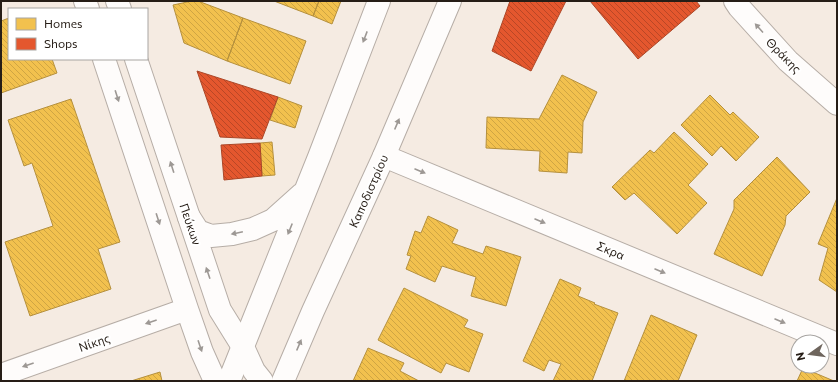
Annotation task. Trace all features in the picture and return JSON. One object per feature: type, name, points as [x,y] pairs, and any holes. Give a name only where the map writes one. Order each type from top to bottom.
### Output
[{"type":"street","points":[[229,381],[305,192],[379,1]]},
{"type":"street","name":"Καποδιστρίου","points":[[283,381],[313,311],[384,156],[450,1]]},
{"type":"street","name":"Θράκης","points":[[735,1],[788,61],[837,104]]},
{"type":"street","points":[[104,60],[202,352],[215,381]]},
{"type":"street","name":"Πεύκων","points":[[136,60],[220,310],[242,347],[254,371],[262,381]]},
{"type":"street","name":"Σκρα","points":[[384,156],[837,344]]},
{"type":"street","points":[[189,217],[198,231],[211,236],[232,234],[253,229],[273,220],[305,192]]},
{"type":"street","name":"Νίκης","points":[[1,375],[188,309]]},
{"type":"building: Homes","points":[[198,1],[243,18],[227,61],[184,43],[173,5]]},
{"type":"building: Homes","points":[[274,1],[319,1],[313,16]]},
{"type":"building: Homes","points":[[319,1],[341,1],[332,24],[313,16]]},
{"type":"building: Homes","points":[[8,18],[8,60],[52,60],[57,73],[1,93],[1,21]]},
{"type":"building: Homes","points":[[243,18],[306,41],[290,84],[227,61]]},
{"type":"building: Homes","points":[[562,75],[597,92],[583,122],[582,153],[568,152],[567,173],[539,171],[540,151],[486,148],[487,117],[539,119]]},
{"type":"building: Homes","points":[[710,95],[730,115],[733,112],[759,137],[736,161],[721,146],[712,156],[681,125]]},
{"type":"building: Homes","points":[[278,97],[302,106],[295,128],[270,120]]},
{"type":"building: Homes","points":[[71,99],[120,242],[98,249],[111,289],[30,316],[5,242],[53,226],[32,163],[24,166],[8,120]]},
{"type":"building: Homes","points":[[674,132],[708,164],[688,185],[707,203],[677,234],[634,193],[625,200],[612,187],[650,150],[654,153]]},
{"type":"building: Homes","points":[[272,142],[275,175],[262,176],[260,143]]},
{"type":"building: Homes","points":[[777,157],[810,192],[786,216],[785,225],[762,276],[714,254],[734,209],[734,200]]},
{"type":"building: Homes","points":[[837,198],[837,292],[819,280],[828,248],[818,244]]},
{"type":"building: Homes","points":[[428,216],[458,230],[452,243],[483,254],[486,246],[521,257],[506,306],[471,296],[476,277],[442,266],[435,282],[406,269],[411,256],[407,255],[415,231],[421,233]]},
{"type":"building: Homes","points":[[560,279],[581,288],[578,296],[618,313],[592,381],[553,381],[561,364],[549,360],[544,371],[523,361]]},
{"type":"building: Homes","points":[[404,288],[468,320],[464,327],[483,334],[469,372],[446,363],[441,373],[378,340]]},
{"type":"building: Homes","points":[[651,315],[697,335],[678,381],[624,381]]},
{"type":"building: Homes","points":[[368,348],[404,363],[400,371],[419,381],[353,381]]},
{"type":"building: Homes","points":[[160,372],[162,381],[131,381]]},
{"type":"building: Homes","points":[[800,374],[817,374],[834,381],[797,381]]},
{"type":"building: Shops","points":[[510,1],[566,1],[531,71],[492,51]]},
{"type":"building: Shops","points":[[590,1],[696,1],[700,6],[638,59]]},
{"type":"building: Shops","points":[[197,71],[278,97],[262,139],[220,137]]},
{"type":"building: Shops","points":[[260,143],[262,176],[224,180],[221,145]]}]
